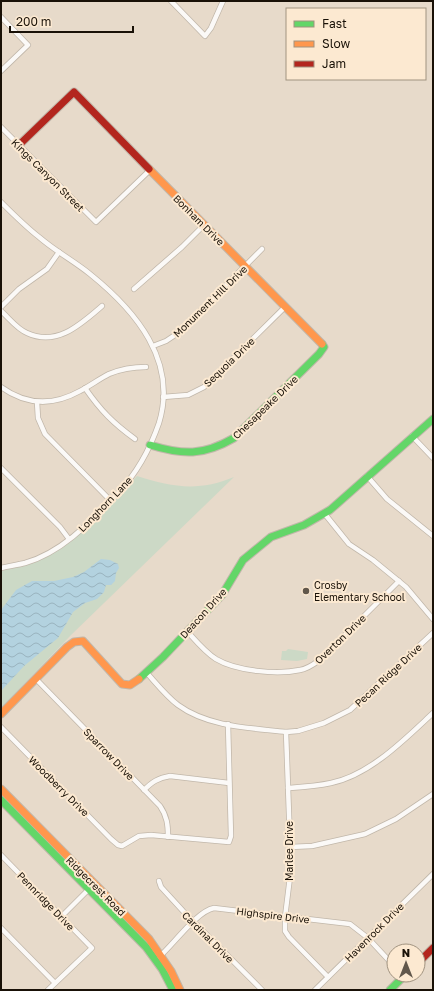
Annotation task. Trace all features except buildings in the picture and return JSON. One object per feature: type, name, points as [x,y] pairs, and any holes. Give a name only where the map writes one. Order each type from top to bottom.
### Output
[{"type":"street","points":[[172,1],[205,36],[211,28],[224,1]]},
{"type":"street","points":[[1,17],[28,45],[1,71]]},
{"type":"street","name":"Bonham Drive","points":[[19,145],[74,92],[320,341],[324,347]]},
{"type":"street","name":"Kings Canyon Street","points":[[1,127],[96,222],[150,170]]},
{"type":"street","name":"Longhorn Lane","points":[[1,202],[39,238],[90,274],[116,297],[141,326],[153,346],[161,370],[164,397],[160,417],[150,445],[144,458],[129,481],[85,526],[50,553],[25,563],[1,568]]},
{"type":"street","points":[[134,289],[182,247],[204,225]]},
{"type":"street","name":"Monument Hill Drive","points":[[153,346],[166,341],[178,333],[262,249]]},
{"type":"street","points":[[1,307],[19,289],[47,269],[59,252]]},
{"type":"street","points":[[1,311],[20,329],[27,333],[48,338],[60,336],[69,331],[102,306]]},
{"type":"street","name":"Sequoia Drive","points":[[164,397],[188,395],[204,387],[285,307]]},
{"type":"street","name":"Chesapeake Drive","points":[[150,445],[176,453],[189,454],[212,450],[223,445],[240,432],[319,354],[324,347]]},
{"type":"street","points":[[1,387],[15,395],[31,401],[43,402],[60,400],[109,374],[129,368],[146,367]]},
{"type":"street","points":[[85,388],[96,404],[111,420],[135,439]]},
{"type":"street","points":[[37,402],[38,418],[45,434],[110,500]]},
{"type":"street","name":"Deacon Drive","points":[[1,714],[67,647],[79,640],[83,640],[122,684],[126,686],[134,683],[187,632],[222,595],[243,560],[271,537],[304,525],[330,510],[433,419]]},
{"type":"street","points":[[412,436],[433,458]]},
{"type":"street","points":[[1,468],[60,527],[69,539]]},
{"type":"street","points":[[367,476],[387,499],[433,536]]},
{"type":"street","points":[[324,513],[349,544],[373,560],[406,587],[433,619]]},
{"type":"street","name":"Overton Drive","points":[[187,632],[214,658],[232,666],[267,672],[301,670],[311,666],[321,659],[399,581]]},
{"type":"street","name":"Pecan Ridge Drive","points":[[146,672],[178,705],[194,715],[228,724],[286,732],[298,731],[324,722],[350,710],[433,633]]},
{"type":"street","name":"Sparrow Drive","points":[[36,679],[160,806],[166,816],[168,837]]},
{"type":"street","points":[[288,788],[332,783],[351,776],[396,748],[433,713]]},
{"type":"street","points":[[168,837],[229,842],[231,836],[228,724]]},
{"type":"street","name":"Woodberry Drive","points":[[1,727],[118,845],[122,846],[139,836],[145,835],[168,837]]},
{"type":"street","name":"Marlee Drive","points":[[286,732],[291,869],[285,917],[285,931],[288,937],[328,977]]},
{"type":"street","points":[[144,790],[153,781],[170,776],[229,783]]},
{"type":"street","name":"Ridgecrest Road","points":[[1,790],[146,947],[158,957],[174,976],[180,990]]},
{"type":"street","points":[[290,847],[312,846],[366,834],[396,819],[433,794]]},
{"type":"street","name":"Ridgecrest Road","points":[[1,800],[92,887]]},
{"type":"street","name":"Pennridge Drive","points":[[1,855],[92,948],[55,983]]},
{"type":"street","name":"Havenrock Drive","points":[[315,990],[433,874]]},
{"type":"street","name":"Cardinal Drive","points":[[159,881],[161,887],[194,922],[262,990]]},
{"type":"street","points":[[61,917],[92,887]]},
{"type":"street","name":"Highspire Drive","points":[[158,957],[194,922],[209,909],[214,908],[344,923],[354,927],[368,938],[386,957]]},
{"type":"street","points":[[1,928],[55,983],[48,990]]},
{"type":"street","name":"Ridgecrest Road","points":[[158,957],[162,969],[173,990]]},
{"type":"green space","points":[[137,476],[162,483],[185,486],[209,485],[234,477],[71,635],[1,708],[1,571],[25,565],[60,549],[95,522]]},
{"type":"green space","points":[[288,649],[308,652],[307,659],[297,661],[281,660],[282,651],[286,651]]},
{"type":"water","points":[[101,559],[110,560],[118,564],[119,568],[116,573],[115,581],[111,585],[106,585],[104,592],[97,599],[85,603],[73,612],[58,638],[24,666],[1,691],[1,610],[16,590],[32,581],[54,581],[73,577],[84,572]]},
{"type":"traffic: fast","points":[[150,445],[173,451],[193,452],[212,448],[234,438],[319,354],[324,347],[322,344]]},
{"type":"traffic: fast","points":[[139,679],[163,657],[222,595],[243,560],[271,537],[304,525],[330,510],[433,419]]},
{"type":"traffic: fast","points":[[1,800],[146,947],[162,969],[173,990]]},
{"type":"traffic: fast","points":[[390,990],[397,983]]},
{"type":"traffic: slow","points":[[149,169],[322,344]]},
{"type":"traffic: slow","points":[[1,714],[67,647],[74,642],[83,641],[122,684],[130,685],[139,679]]},
{"type":"traffic: slow","points":[[1,789],[149,939],[171,971],[180,990]]},
{"type":"traffic: jam","points":[[19,145],[74,92],[149,169]]},
{"type":"traffic: jam","points":[[426,955],[433,948]]},
{"type":"place","name":"Crosby Elementary School","points":[[306,591]]}]
